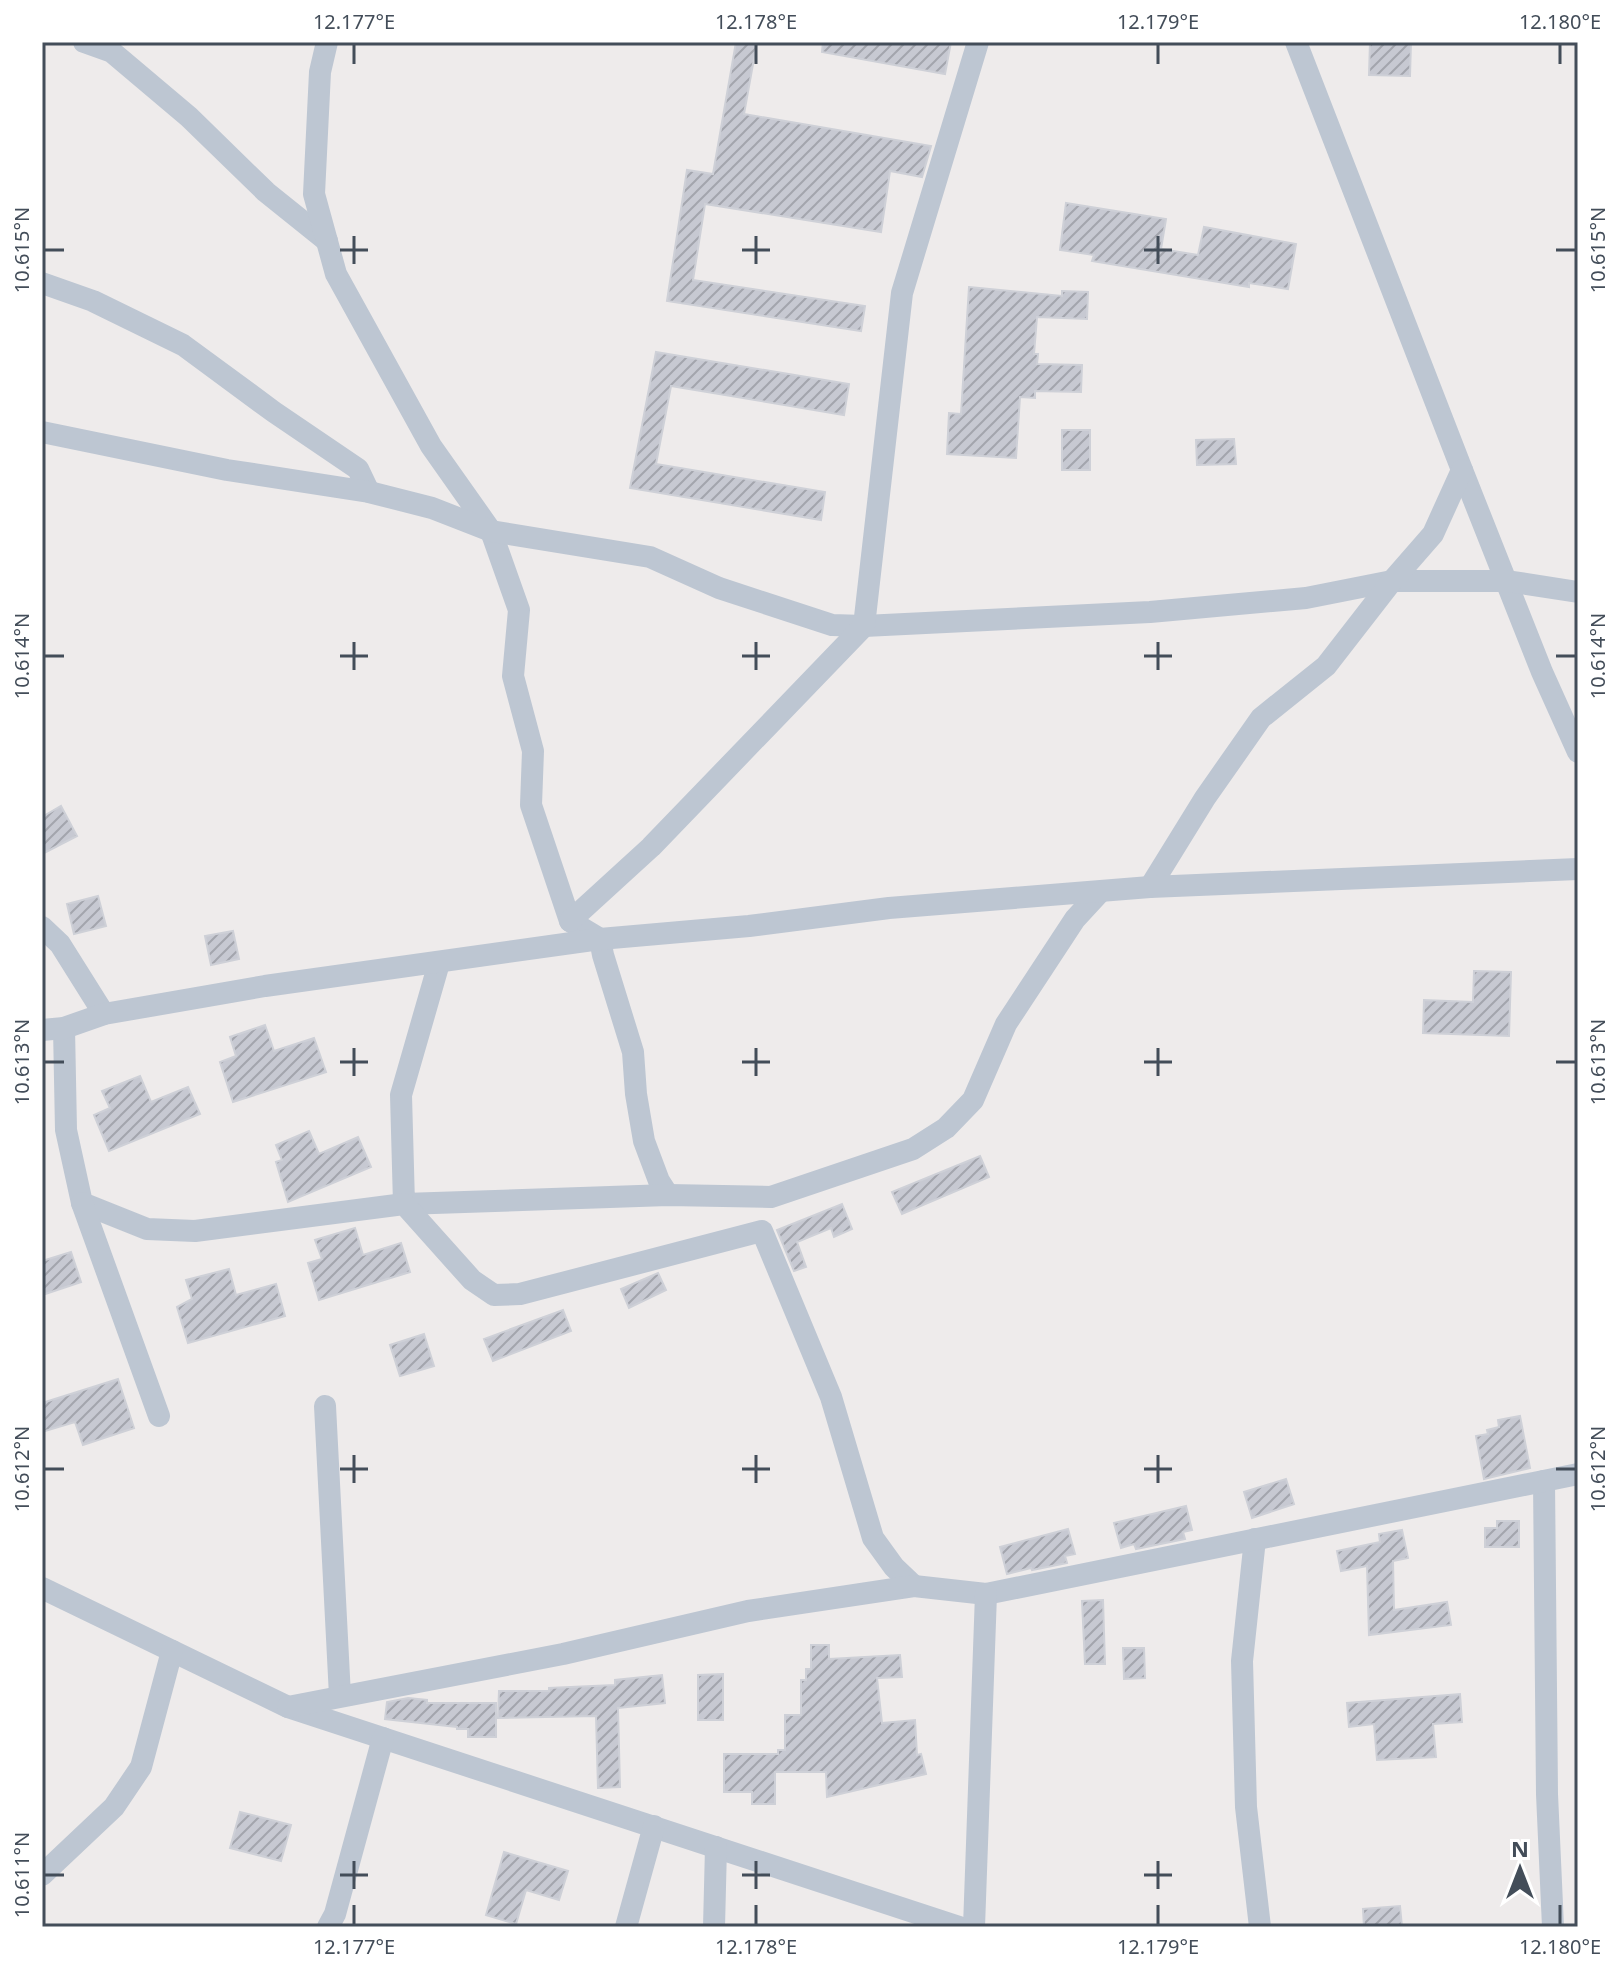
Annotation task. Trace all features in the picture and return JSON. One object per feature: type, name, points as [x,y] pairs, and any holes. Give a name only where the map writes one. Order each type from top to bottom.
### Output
[{"type":"street","points":[[84,42],[112,52],[189,117],[266,192],[327,241]]},
{"type":"street","points":[[327,42],[320,72],[314,194],[336,274],[431,446],[491,531],[519,610],[513,676],[533,751],[531,805],[570,921],[600,939],[633,1052],[644,1141],[659,1181],[668,1195]]},
{"type":"street","points":[[570,921],[651,847],[864,626],[902,293],[978,42]]},
{"type":"street","points":[[1296,42],[1542,672],[1578,752]]},
{"type":"street","points":[[42,283],[93,301],[183,345],[358,469],[369,492]]},
{"type":"street","points":[[42,432],[227,470],[369,492],[432,508],[491,531],[650,557],[719,588],[832,625],[1150,612],[1306,598],[1392,581],[1507,581],[1578,592]]},
{"type":"street","points":[[1150,887],[1205,798],[1261,718],[1326,666],[1433,534],[1462,470]]},
{"type":"street","points":[[159,1416],[82,1203],[66,1130],[53,1029],[104,1014],[265,986],[600,939],[749,926],[889,908],[1150,887],[1578,869]]},
{"type":"street","points":[[82,1203],[147,1229],[195,1231],[404,1204],[668,1195],[771,1197],[913,1149],[946,1128],[973,1100],[1006,1024],[1075,919],[1099,893]]},
{"type":"street","points":[[42,927],[60,944],[104,1014]]},
{"type":"street","points":[[439,963],[401,1095],[404,1204],[472,1280],[494,1295],[520,1294],[762,1231]]},
{"type":"street","points":[[771,1197],[762,1231],[831,1397],[873,1538],[894,1567],[914,1586]]},
{"type":"street","points":[[325,1406],[340,1696]]},
{"type":"street","points":[[288,1707],[563,1654],[748,1611],[914,1586],[986,1594],[1578,1474]]},
{"type":"street","points":[[1544,1481],[1547,1794],[1553,1927]]},
{"type":"street","points":[[1255,1539],[1242,1661],[1246,1807],[1260,1927]]},
{"type":"street","points":[[42,1588],[288,1707],[959,1927]]},
{"type":"street","points":[[974,1927],[986,1594]]},
{"type":"street","points":[[42,1875],[114,1807],[141,1767],[172,1651]]},
{"type":"street","points":[[328,1927],[335,1914],[383,1738]]},
{"type":"street","points":[[626,1927],[654,1826]]},
{"type":"street","points":[[714,1927],[716,1847]]},
{"type":"building","points":[[736,42],[757,42],[744,114],[931,146],[922,177],[890,171],[881,232],[705,204],[693,280],[865,306],[861,331],[667,301],[687,170],[713,174]]},
{"type":"building","points":[[823,42],[951,42],[945,74],[822,52]]},
{"type":"building","points":[[1370,42],[1411,42],[1410,76],[1369,75]]},
{"type":"building","points":[[1066,203],[1166,219],[1161,249],[1198,255],[1204,227],[1296,244],[1288,289],[1249,283],[1249,287],[1092,261],[1094,255],[1060,250]]},
{"type":"building","points":[[969,287],[1062,296],[1062,291],[1088,292],[1087,319],[1037,317],[1034,354],[1038,354],[1037,364],[1082,365],[1081,392],[1035,391],[1035,398],[1020,397],[1016,458],[947,454],[949,413],[961,414]]},
{"type":"building","points":[[656,352],[849,384],[844,415],[671,386],[656,464],[825,492],[821,520],[630,488]]},
{"type":"building","points":[[1062,430],[1090,430],[1090,470],[1062,470]]},
{"type":"building","points":[[1234,439],[1236,464],[1197,465],[1196,440]]},
{"type":"building","points":[[61,806],[77,836],[42,854],[42,817]]},
{"type":"building","points":[[98,896],[106,926],[74,934],[67,904]]},
{"type":"building","points":[[233,931],[239,959],[211,965],[205,936]]},
{"type":"building","points":[[1474,971],[1511,972],[1509,1036],[1423,1033],[1424,1000],[1473,1002]]},
{"type":"building","points":[[265,1025],[274,1051],[314,1038],[326,1072],[233,1102],[220,1062],[236,1056],[230,1037]]},
{"type":"building","points":[[140,1076],[151,1102],[188,1087],[200,1114],[109,1151],[94,1115],[110,1108],[102,1091]]},
{"type":"building","points":[[309,1131],[319,1154],[358,1137],[371,1167],[288,1202],[276,1162],[282,1160],[276,1145]]},
{"type":"building","points":[[980,1156],[989,1177],[902,1214],[892,1192]]},
{"type":"building","points":[[842,1204],[852,1229],[834,1237],[831,1228],[797,1242],[806,1267],[794,1271],[777,1230]]},
{"type":"building","points":[[355,1228],[363,1255],[401,1243],[410,1272],[319,1300],[308,1263],[322,1259],[315,1240]]},
{"type":"building","points":[[71,1252],[81,1282],[42,1295],[42,1261]]},
{"type":"building","points":[[229,1269],[236,1295],[276,1284],[285,1316],[188,1343],[177,1307],[192,1299],[186,1280]]},
{"type":"building","points":[[658,1273],[666,1290],[629,1308],[621,1289]]},
{"type":"building","points":[[563,1310],[571,1331],[493,1361],[484,1339]]},
{"type":"building","points":[[424,1334],[434,1366],[400,1376],[390,1345]]},
{"type":"building","points":[[118,1379],[134,1428],[83,1445],[75,1422],[42,1432],[42,1403]]},
{"type":"building","points":[[1520,1416],[1530,1468],[1484,1479],[1476,1436],[1488,1434],[1487,1430],[1499,1427],[1498,1420]]},
{"type":"building","points":[[1286,1479],[1294,1504],[1252,1518],[1244,1492]]},
{"type":"building","points":[[1186,1506],[1192,1530],[1183,1532],[1185,1539],[1136,1549],[1134,1544],[1121,1548],[1114,1523]]},
{"type":"building","points":[[1497,1521],[1519,1521],[1519,1547],[1485,1547],[1485,1528],[1497,1528]]},
{"type":"building","points":[[1068,1529],[1075,1554],[1065,1556],[1067,1563],[1007,1574],[1000,1547]]},
{"type":"building","points":[[1402,1530],[1408,1558],[1393,1561],[1394,1610],[1447,1602],[1451,1625],[1369,1635],[1367,1566],[1341,1571],[1337,1551],[1380,1542],[1379,1534]]},
{"type":"building","points":[[1103,1600],[1105,1664],[1085,1664],[1082,1601]]},
{"type":"building","points":[[811,1645],[829,1645],[829,1659],[900,1655],[902,1677],[877,1678],[882,1723],[915,1720],[917,1755],[921,1754],[926,1774],[827,1797],[826,1772],[775,1772],[775,1804],[752,1804],[752,1792],[724,1792],[724,1754],[778,1754],[778,1750],[785,1750],[785,1715],[801,1715],[801,1680],[806,1680],[806,1669],[811,1669]]},
{"type":"building","points":[[1123,1648],[1144,1648],[1145,1678],[1124,1679]]},
{"type":"building","points":[[723,1674],[723,1720],[698,1720],[698,1675]]},
{"type":"building","points":[[662,1675],[665,1703],[618,1708],[620,1787],[598,1788],[596,1716],[498,1718],[499,1691],[549,1691],[549,1688],[615,1685],[615,1680]]},
{"type":"building","points":[[1460,1694],[1462,1722],[1433,1724],[1436,1757],[1377,1760],[1374,1724],[1349,1727],[1347,1703]]},
{"type":"building","points":[[408,1698],[427,1700],[427,1703],[496,1703],[496,1737],[468,1737],[468,1729],[385,1719],[387,1702]]},
{"type":"building","points":[[240,1812],[291,1825],[281,1861],[230,1848]]},
{"type":"building","points":[[504,1852],[568,1871],[559,1900],[526,1890],[516,1924],[486,1915]]},
{"type":"building","points":[[1400,1906],[1402,1927],[1364,1927],[1363,1909]]}]
